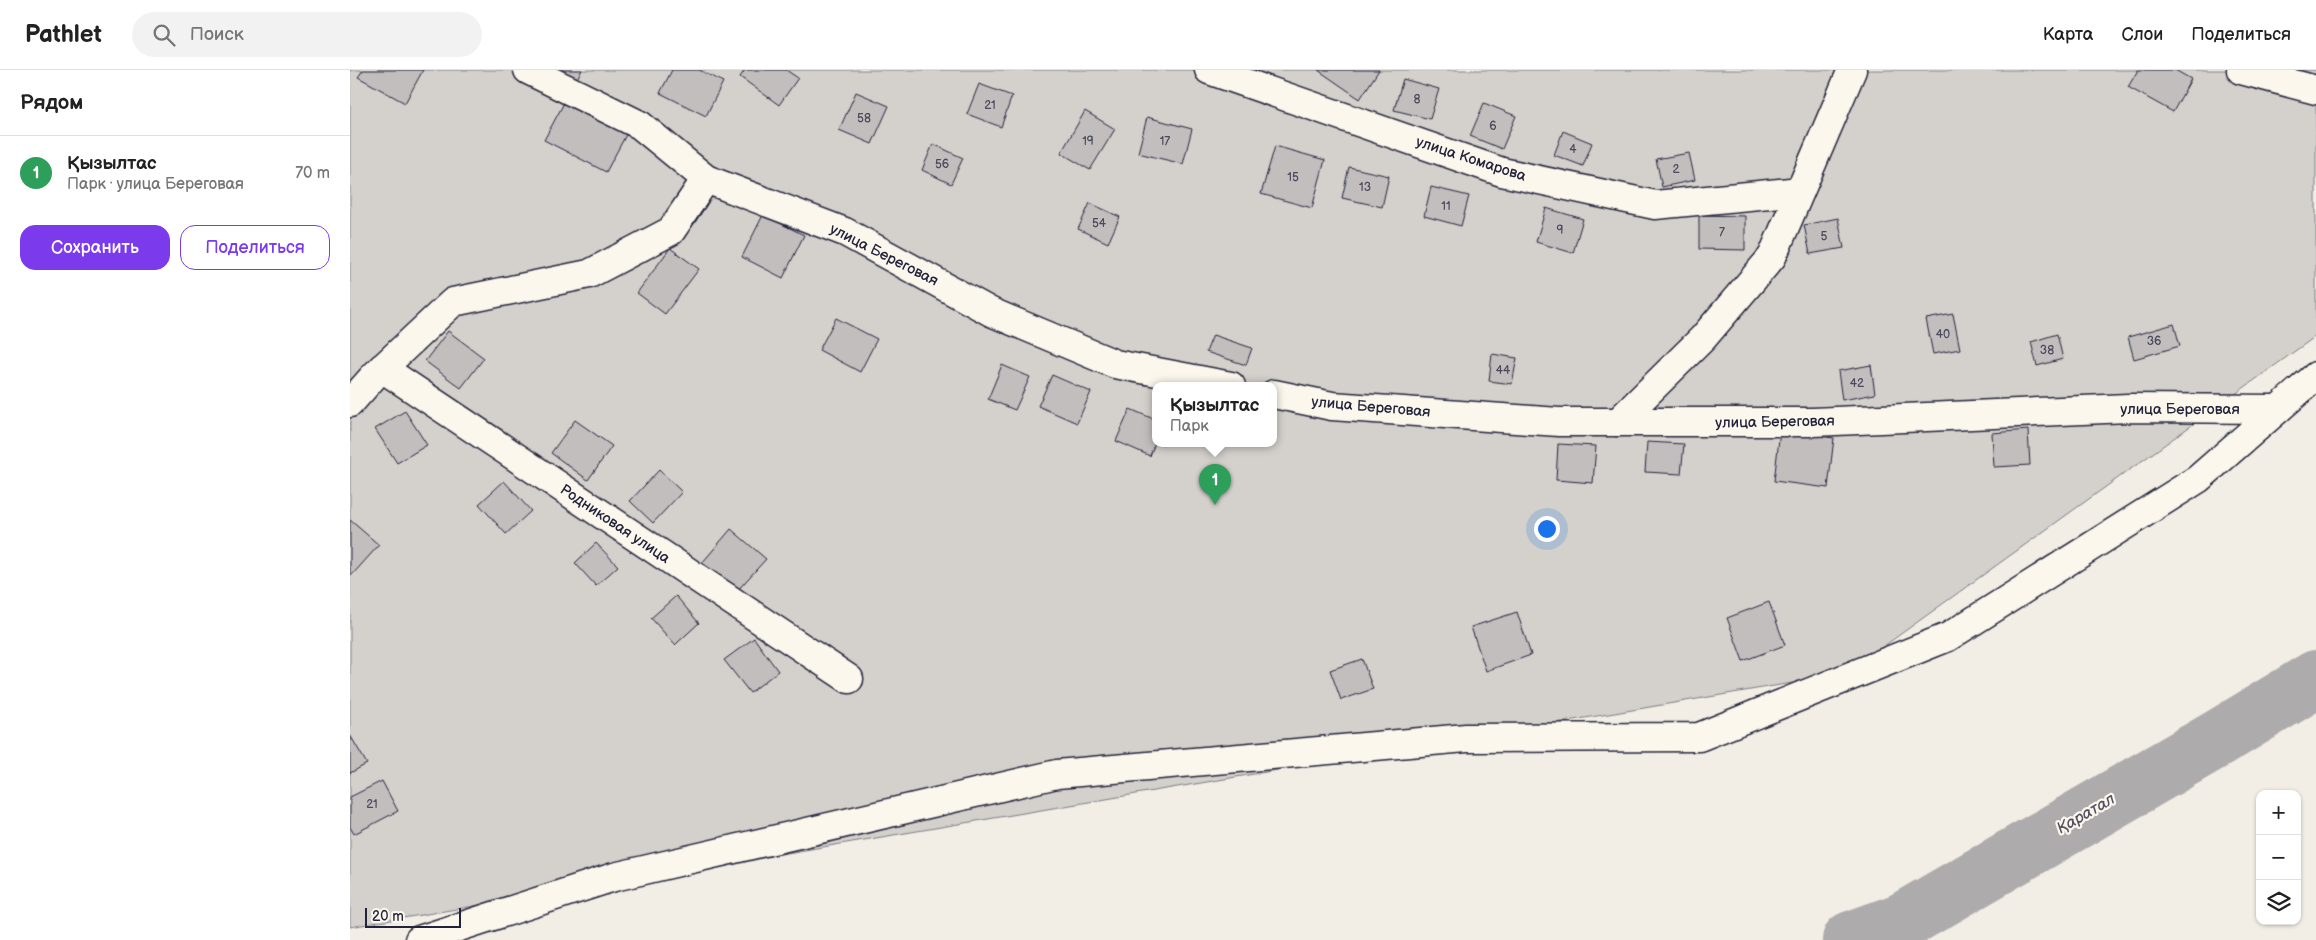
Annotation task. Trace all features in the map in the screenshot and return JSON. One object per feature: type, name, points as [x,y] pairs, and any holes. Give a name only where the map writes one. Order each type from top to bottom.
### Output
[{"type":"street","name":"улица Береговая","points":[[528,70],[640,124],[706,179],[846,232],[991,312],[1115,364],[1210,382]]},
{"type":"street","name":"улица Комарова","points":[[1209,70],[1502,172],[1654,205],[1800,191]]},
{"type":"street","points":[[1618,422],[1703,338],[1772,257],[1852,70]]},
{"type":"street","points":[[2241,70],[2316,90]]},
{"type":"street","points":[[350,403],[382,368],[453,302],[589,274],[671,231],[706,179]]},
{"type":"street","name":"Родниковая улица","points":[[382,368],[849,679]]},
{"type":"street","points":[[419,940],[614,877],[1057,774],[1466,738],[1699,737],[1948,637],[2198,479],[2316,376]]},
{"type":"street","name":"улица Береговая","points":[[1277,395],[1332,406],[1559,422],[1813,422],[2128,408],[2278,409]]},
{"type":"shaded area","points":[[350,70],[2316,70],[2316,336],[1845,674],[350,927]]},
{"type":"building","points":[[363,70],[423,70],[405,103],[358,77]]},
{"type":"building","points":[[555,70],[582,70],[573,85]]},
{"type":"building","points":[[672,70],[699,70],[723,82],[706,116],[660,93]]},
{"type":"building","points":[[745,70],[786,70],[798,78],[779,105],[740,77]]},
{"type":"building","points":[[1318,70],[1379,70],[1360,99]]},
{"type":"building","points":[[2138,70],[2175,70],[2191,79],[2173,112],[2128,87]]},
{"type":"building","points":[[1403,79],[1439,89],[1430,119],[1394,110]]},
{"type":"building","points":[[979,84],[1012,96],[1001,127],[967,114]]},
{"type":"building","points":[[856,92],[889,106],[872,144],[839,130]]},
{"type":"building","points":[[565,101],[627,133],[606,172],[544,140]]},
{"type":"building","points":[[1484,103],[1516,116],[1502,149],[1470,136]]},
{"type":"building","points":[[1085,111],[1115,129],[1090,170],[1061,153]]},
{"type":"building","points":[[1147,117],[1192,129],[1183,164],[1138,153]]},
{"type":"building","points":[[1563,131],[1592,143],[1583,166],[1554,155]]},
{"type":"building","points":[[933,144],[963,158],[951,184],[922,170]]},
{"type":"building","points":[[1275,146],[1325,160],[1312,208],[1261,194]]},
{"type":"building","points":[[1689,153],[1695,180],[1662,187],[1656,159]]},
{"type":"building","points":[[1349,167],[1389,176],[1382,207],[1342,198]]},
{"type":"building","points":[[1431,187],[1469,196],[1461,226],[1424,216]]},
{"type":"building","points":[[1090,203],[1120,217],[1108,243],[1078,229]]},
{"type":"building","points":[[1546,208],[1583,219],[1573,253],[1536,242]]},
{"type":"building","points":[[763,215],[804,235],[783,278],[742,257]]},
{"type":"building","points":[[1699,215],[1745,216],[1745,250],[1699,249]]},
{"type":"building","points":[[1838,218],[1844,248],[1810,254],[1804,225]]},
{"type":"building","points":[[670,248],[699,269],[665,314],[637,293]]},
{"type":"building","points":[[1953,314],[1960,349],[1933,354],[1926,319]]},
{"type":"building","points":[[836,318],[877,339],[860,372],[819,350]]},
{"type":"building","points":[[2174,324],[2180,346],[2134,359],[2128,337]]},
{"type":"building","points":[[448,331],[484,358],[461,388],[425,361]]},
{"type":"building","points":[[2057,334],[2063,359],[2037,366],[2031,342]]},
{"type":"building","points":[[1213,335],[1252,348],[1246,365],[1206,352]]},
{"type":"building","points":[[1492,354],[1517,358],[1512,384],[1489,381]]},
{"type":"building","points":[[1002,365],[1030,377],[1015,410],[988,399]]},
{"type":"building","points":[[1871,365],[1875,394],[1842,400],[1838,371]]},
{"type":"building","points":[[1052,375],[1091,392],[1077,423],[1038,406]]},
{"type":"building","points":[[1130,409],[1152,418],[1153,447],[1150,456],[1116,441]]},
{"type":"building","points":[[405,411],[427,445],[397,463],[375,429]]},
{"type":"building","points":[[575,420],[612,446],[588,480],[551,453]]},
{"type":"building","points":[[2028,430],[2030,465],[1994,467],[1992,433]]},
{"type":"building","points":[[1780,431],[1834,438],[1828,488],[1774,481]]},
{"type":"building","points":[[1647,442],[1684,444],[1681,474],[1645,472]]},
{"type":"building","points":[[1558,444],[1596,446],[1593,483],[1556,480]]},
{"type":"building","points":[[659,470],[682,492],[653,523],[630,501]]},
{"type":"building","points":[[504,481],[531,511],[506,534],[479,504]]},
{"type":"building","points":[[350,520],[379,545],[352,575],[350,573]]},
{"type":"building","points":[[731,529],[766,559],[736,592],[702,563]]},
{"type":"building","points":[[596,543],[618,566],[596,586],[575,563]]},
{"type":"building","points":[[676,596],[699,623],[675,645],[651,618]]},
{"type":"building","points":[[1769,602],[1785,645],[1743,661],[1727,618]]},
{"type":"building","points":[[1517,612],[1531,655],[1486,671],[1471,627]]},
{"type":"building","points":[[754,638],[778,671],[750,693],[724,660]]},
{"type":"building","points":[[1362,659],[1373,689],[1341,700],[1330,670]]},
{"type":"building","points":[[350,735],[367,764],[350,773]]},
{"type":"building","points":[[382,781],[398,811],[354,834],[350,827],[350,797]]},
{"type":"waterway","name":"Қаратал","points":[[1851,940],[1901,922],[2219,738],[2316,679]]},
{"type":"place","name":"Қызылтас","points":[[1215,505]]}]
